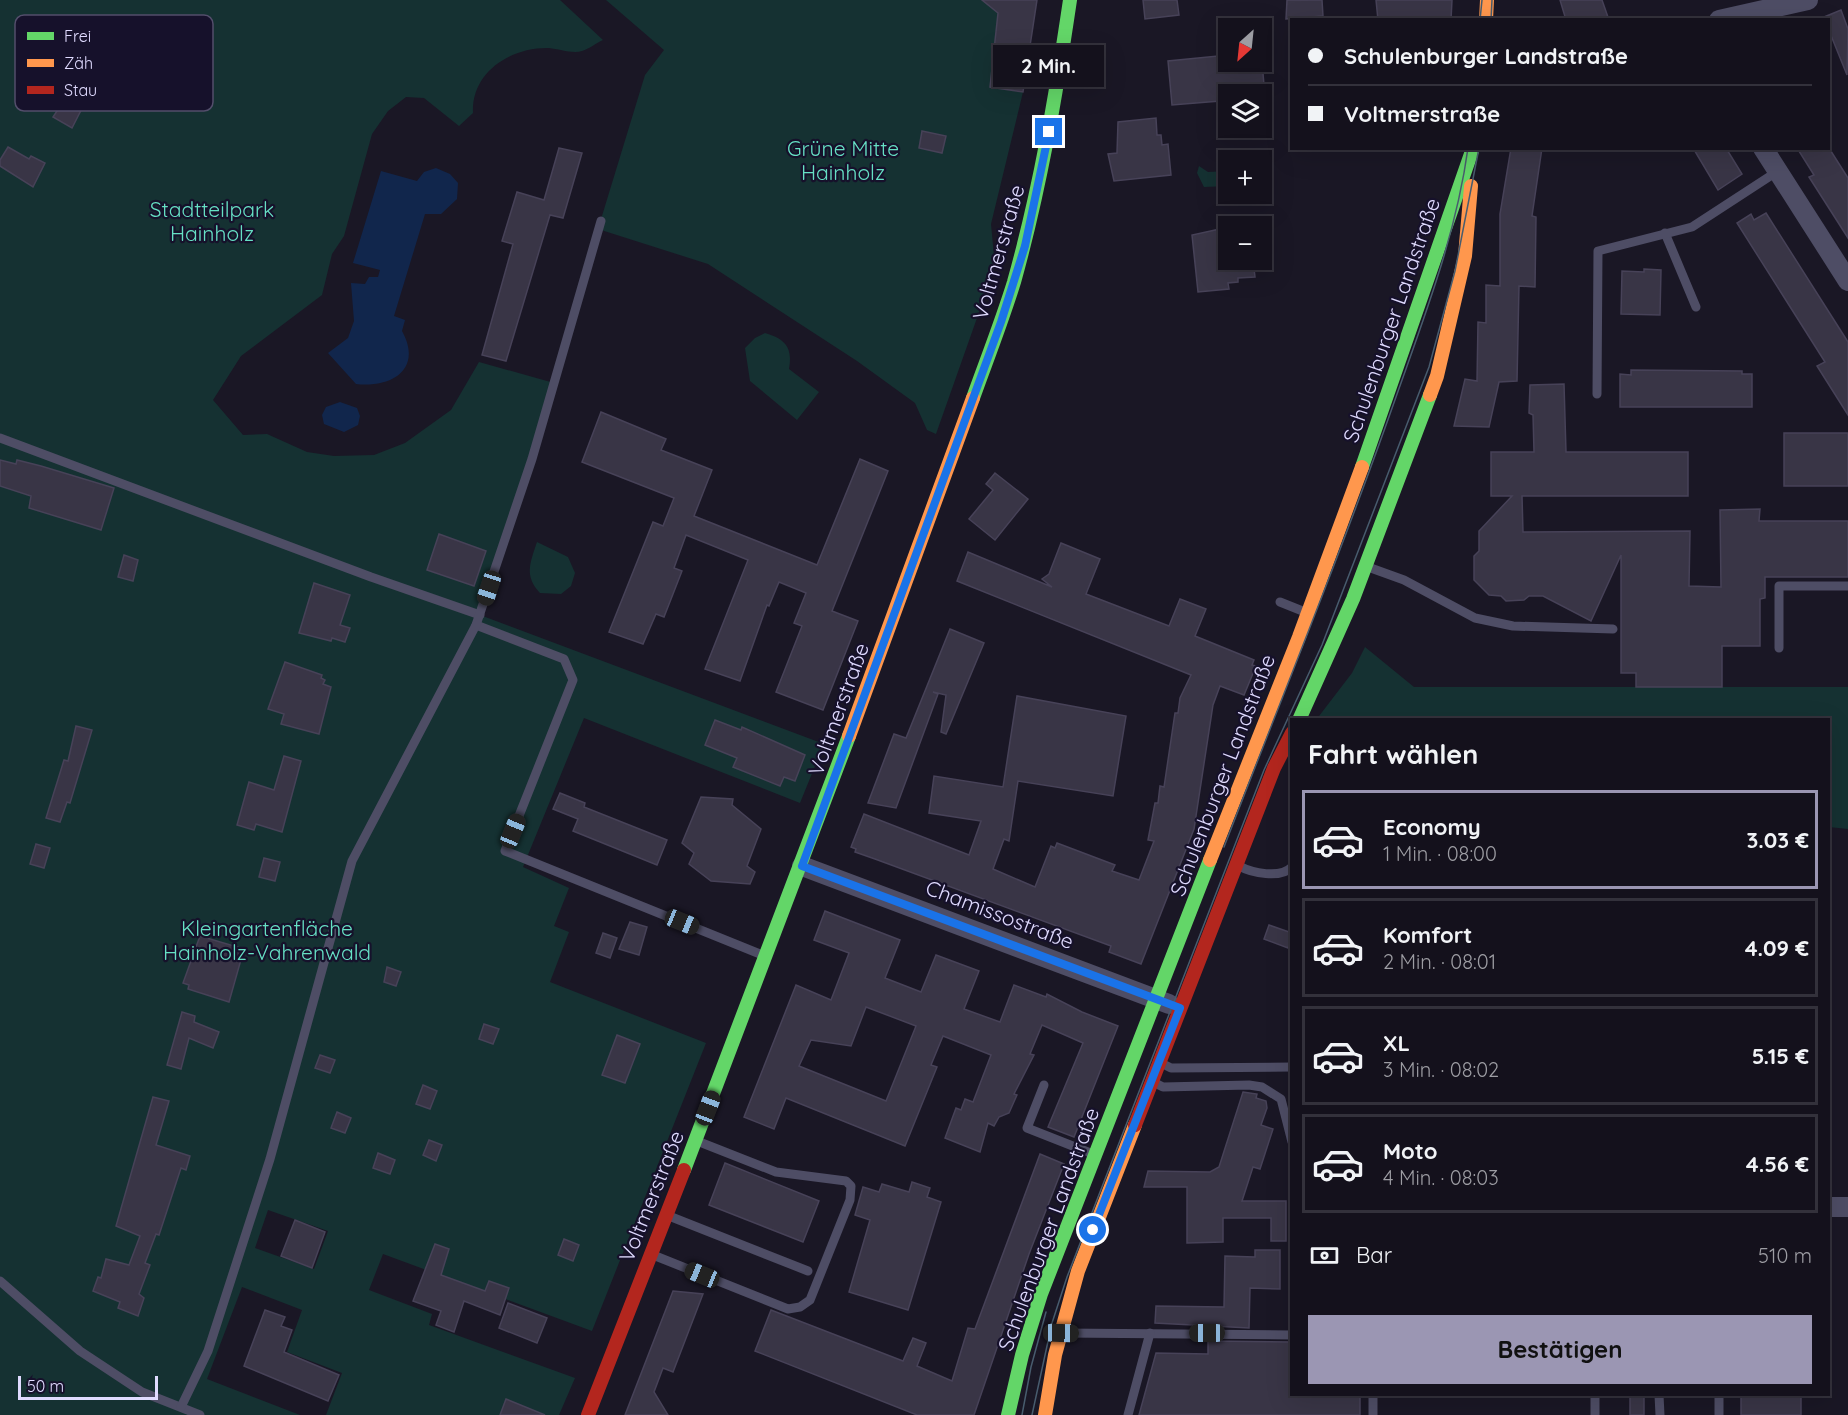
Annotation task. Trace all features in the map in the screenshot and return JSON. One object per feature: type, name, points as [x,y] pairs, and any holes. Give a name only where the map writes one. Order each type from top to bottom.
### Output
[{"type":"main road","name":"Voltmerstraße","points":[[588,1415],[802,866],[1021,262],[1043,166],[1070,0]]},
{"type":"main road","points":[[1486,18],[1487,0]]},
{"type":"main road","name":"Schulenburger Landstraße","points":[[1008,1415],[1022,1355],[1041,1294],[1107,1159],[1140,1077],[1158,999],[1386,402],[1472,150]]},
{"type":"main road","name":"Schulenburger Landstraße","points":[[1300,718],[1332,649],[1366,566],[1437,376],[1465,256],[1473,150]]},
{"type":"main road","name":"Schulenburger Landstraße","points":[[1045,1415],[1061,1333],[1107,1159],[1140,1077],[1159,1063],[1237,865],[1288,748]]},
{"type":"street","points":[[1728,18],[1808,0]]},
{"type":"street","points":[[1764,150],[1848,281]]},
{"type":"street","name":"Chamissostraße","points":[[802,866],[1180,1008]]},
{"type":"street","points":[[1830,1207],[1848,1207]]},
{"type":"lane","points":[[1597,394],[1598,251],[1692,227],[1778,171]]},
{"type":"lane","points":[[181,1407],[207,1351],[270,1159],[352,861],[480,615],[532,459],[601,221]]},
{"type":"lane","points":[[1665,233],[1696,307]]},
{"type":"lane","points":[[0,438],[371,577],[480,615]]},
{"type":"lane","points":[[1366,566],[1404,580],[1475,618],[1513,626],[1612,628]]},
{"type":"lane","points":[[1779,648],[1779,586],[1848,586]]},
{"type":"lane","points":[[1280,602],[1307,613]]},
{"type":"lane","points":[[476,625],[564,659],[573,680],[505,851],[767,957]]},
{"type":"lane","points":[[1237,865],[1255,873],[1290,868]]},
{"type":"lane","points":[[1159,1063],[1171,1068],[1290,1067]]},
{"type":"lane","points":[[1140,1077],[1163,1087],[1262,1087],[1281,1099],[1290,1134]]},
{"type":"lane","points":[[1044,1085],[1027,1128],[1107,1159]]},
{"type":"lane","points":[[651,1254],[788,1309],[800,1307],[810,1300],[850,1200],[851,1186],[846,1181],[838,1178],[776,1172],[696,1140]]},
{"type":"lane","points":[[666,1215],[808,1271]]},
{"type":"lane","points":[[0,1281],[80,1351],[142,1392],[200,1415]]},
{"type":"lane","points":[[1061,1333],[1290,1335]]},
{"type":"lane","points":[[1128,1415],[1150,1333]]},
{"type":"lane","points":[[1373,1396],[1373,1415]]},
{"type":"lane","points":[[1595,1396],[1595,1415]]},
{"type":"lane","points":[[1659,1396],[1660,1415]]},
{"type":"lane","points":[[1719,1396],[1719,1415]]},
{"type":"green space","name":"Kleingartenfläche Hainholz-Vahrenwald","points":[[0,0],[560,0],[603,40],[578,52],[549,48],[535,49],[508,57],[486,74],[474,98],[473,113],[459,126],[424,98],[406,97],[388,111],[372,134],[344,236],[332,254],[322,295],[241,356],[213,400],[243,435],[267,434],[307,452],[334,456],[374,455],[405,443],[451,410],[479,362],[554,383],[480,615],[824,744],[800,803],[584,718],[523,867],[569,888],[554,926],[569,932],[550,982],[706,1043],[592,1331],[383,1254],[369,1290],[432,1314],[429,1325],[575,1378],[559,1415],[326,1415],[342,1373],[287,1352],[302,1310],[242,1287],[207,1379],[300,1415],[0,1415]],"holes":[[[268,1210],[328,1231],[314,1269],[255,1248]]]},
{"type":"green space","name":"Grüne Mitte Hainholz","points":[[606,0],[1037,0],[1023,92],[991,224],[995,267],[936,434],[927,430],[915,403],[857,361],[708,264],[598,229],[645,75],[664,50]]},
{"type":"green space","points":[[1199,166],[1208,172],[1218,172],[1218,186],[1204,187],[1197,173]]},
{"type":"green space","points":[[765,333],[778,338],[786,345],[790,355],[789,369],[819,392],[797,420],[750,381],[745,348],[755,338]]},
{"type":"green space","points":[[537,542],[568,557],[575,573],[571,586],[561,594],[540,593],[532,581],[530,569]]},
{"type":"green space","points":[[1365,647],[1414,687],[1848,687],[1848,829],[1830,827],[1830,718],[1318,718],[1352,673]]},
{"type":"water","points":[[436,168],[450,174],[458,183],[457,199],[441,214],[425,214],[394,316],[405,320],[402,331],[408,344],[409,356],[406,366],[392,379],[381,383],[356,384],[328,353],[348,338],[354,321],[351,283],[365,284],[369,277],[378,277],[380,270],[353,263],[381,171],[417,181],[424,172]]},
{"type":"water","points":[[340,402],[357,408],[360,416],[358,425],[344,432],[324,424],[322,415],[326,407]]},
{"type":"building","points":[[982,0],[1037,0],[1023,92],[990,87],[998,13]]},
{"type":"building","points":[[1143,0],[1177,0],[1179,15],[1145,19]]},
{"type":"building","points":[[1287,0],[1322,0],[1323,16],[1286,19]]},
{"type":"building","points":[[1376,0],[1452,0],[1451,18],[1378,18]]},
{"type":"building","points":[[1560,0],[1602,0],[1608,18],[1565,18]]},
{"type":"building","points":[[1841,10],[1848,29],[1847,75],[1830,33],[1830,18],[1824,17]]},
{"type":"building","points":[[1218,56],[1218,72],[1263,72],[1264,84],[1218,84],[1218,101],[1172,105],[1168,61]]},
{"type":"building","points":[[57,111],[81,111],[72,128],[53,117]]},
{"type":"building","points":[[1156,118],[1157,135],[1161,135],[1162,145],[1168,144],[1171,175],[1114,181],[1108,154],[1117,153],[1118,122]]},
{"type":"building","points":[[922,131],[946,136],[942,153],[919,148]]},
{"type":"building","points":[[8,147],[29,159],[31,156],[45,163],[33,187],[0,166],[0,160]]},
{"type":"building","points":[[559,148],[582,153],[563,218],[550,215],[506,361],[482,355],[513,244],[502,241],[517,192],[544,200]]},
{"type":"building","points":[[1511,150],[1542,150],[1532,216],[1536,217],[1535,287],[1519,286],[1517,381],[1499,382],[1489,427],[1454,426],[1465,379],[1477,381],[1478,322],[1486,323],[1486,285],[1500,286],[1500,214]]},
{"type":"building","points":[[1694,150],[1727,150],[1742,174],[1718,190]]},
{"type":"building","points":[[1798,150],[1830,150],[1848,178],[1848,238],[1809,177],[1814,175]]},
{"type":"building","points":[[1766,213],[1848,342],[1848,415],[1817,366],[1825,362],[1737,223],[1751,214],[1754,220]]},
{"type":"building","points":[[1218,229],[1218,270],[1254,270],[1255,277],[1238,278],[1238,282],[1228,283],[1229,289],[1198,292],[1192,235]]},
{"type":"building","points":[[1644,269],[1661,270],[1660,315],[1621,314],[1622,271],[1644,272]]},
{"type":"building","points":[[1631,370],[1742,371],[1742,374],[1752,374],[1752,407],[1620,407],[1620,374],[1631,375]]},
{"type":"building","points":[[1564,384],[1566,452],[1688,452],[1688,496],[1522,496],[1523,532],[1690,531],[1689,586],[1721,587],[1720,510],[1760,509],[1759,521],[1848,521],[1848,577],[1765,577],[1765,598],[1760,599],[1760,646],[1722,646],[1722,687],[1636,687],[1636,673],[1621,673],[1621,555],[1591,621],[1543,596],[1529,596],[1524,600],[1506,601],[1501,596],[1489,595],[1474,580],[1474,556],[1479,551],[1479,531],[1512,496],[1491,496],[1491,452],[1534,452],[1533,415],[1529,413],[1530,385]]},
{"type":"building","points":[[601,412],[666,439],[661,450],[712,470],[694,516],[817,565],[860,459],[888,471],[832,611],[858,621],[823,710],[776,692],[802,626],[794,623],[806,593],[779,582],[769,606],[767,605],[740,681],[705,669],[748,560],[686,535],[674,568],[682,571],[664,617],[656,614],[643,644],[609,632],[653,522],[663,526],[674,498],[582,462]]},
{"type":"building","points":[[1784,433],[1848,433],[1848,486],[1784,486]]},
{"type":"building","points":[[0,460],[16,464],[17,460],[114,488],[101,530],[29,508],[31,496],[0,486]]},
{"type":"building","points":[[995,473],[1028,499],[995,540],[969,519],[993,490],[986,484]]},
{"type":"building","points":[[439,534],[486,551],[474,586],[427,570]]},
{"type":"building","points":[[1061,543],[1100,559],[1086,594],[1169,626],[1180,599],[1206,609],[1195,636],[1254,660],[1252,665],[1256,666],[1244,695],[1220,686],[1213,705],[1194,829],[1141,964],[1109,952],[1111,946],[855,852],[856,849],[851,847],[864,814],[969,855],[981,821],[929,813],[934,776],[1003,787],[1017,696],[1126,716],[1113,796],[1018,781],[1009,841],[1004,839],[993,869],[1035,887],[1051,846],[1055,848],[1057,843],[1115,865],[1112,871],[1139,880],[1154,841],[1148,840],[1160,786],[1164,787],[1175,713],[1178,713],[1180,698],[1191,675],[957,581],[968,552],[1052,587],[1042,579],[1049,574]]},
{"type":"building","points":[[124,555],[138,560],[133,581],[118,577]]},
{"type":"building","points":[[314,583],[350,595],[340,625],[350,628],[345,642],[299,633]]},
{"type":"building","points":[[950,629],[984,643],[946,734],[941,732],[946,695],[933,692],[938,694],[896,808],[868,803],[894,734],[906,738]]},
{"type":"building","points":[[285,662],[322,675],[321,678],[325,680],[323,684],[331,687],[319,734],[281,724],[284,714],[268,709]]},
{"type":"building","points":[[715,720],[741,730],[742,727],[805,755],[795,781],[784,777],[780,786],[733,767],[737,758],[705,745]]},
{"type":"building","points":[[76,726],[92,730],[70,803],[67,802],[60,822],[46,818],[64,760],[68,761]]},
{"type":"building","points":[[284,756],[301,761],[282,832],[256,824],[254,830],[237,825],[249,782],[274,790]]},
{"type":"building","points":[[560,793],[585,803],[584,807],[667,840],[657,865],[573,831],[578,819],[553,809]]},
{"type":"building","points":[[701,797],[733,799],[732,805],[761,829],[747,866],[755,872],[750,884],[711,881],[689,864],[694,853],[682,843]]},
{"type":"building","points":[[36,844],[50,848],[44,868],[30,864]]},
{"type":"building","points":[[264,858],[280,862],[275,881],[259,877]]},
{"type":"building","points":[[825,911],[900,940],[885,978],[921,992],[936,955],[979,971],[964,1009],[1000,1022],[1014,985],[1046,997],[1047,994],[1082,1012],[1118,1026],[1074,1137],[1048,1127],[1083,1043],[1042,1025],[1030,1054],[1034,1055],[1014,1094],[1017,1095],[1009,1113],[999,1117],[994,1126],[988,1123],[980,1152],[945,1138],[956,1108],[961,1110],[965,1099],[973,1102],[991,1055],[943,1036],[931,1065],[937,1067],[905,1146],[786,1098],[774,1129],[744,1117],[796,985],[831,1000],[849,953],[814,940]],"holes":[[[866,1007],[916,1026],[886,1101],[799,1066],[811,1040],[851,1046]]]},
{"type":"building","points":[[630,922],[647,927],[639,955],[619,949]]},
{"type":"building","points":[[1269,925],[1290,932],[1288,948],[1264,939]]},
{"type":"building","points":[[603,933],[617,938],[610,958],[596,953]]},
{"type":"building","points":[[200,936],[244,949],[229,1002],[188,989],[189,985],[183,983]]},
{"type":"building","points":[[387,967],[401,972],[396,986],[384,982]]},
{"type":"building","points":[[182,1012],[195,1016],[194,1022],[219,1032],[213,1048],[189,1038],[181,1069],[167,1065]]},
{"type":"building","points":[[484,1024],[499,1029],[493,1044],[479,1039]]},
{"type":"building","points":[[617,1035],[640,1044],[625,1083],[602,1075]]},
{"type":"building","points":[[320,1055],[335,1060],[330,1073],[315,1068]]},
{"type":"building","points":[[423,1085],[437,1091],[430,1109],[416,1104]]},
{"type":"building","points":[[1243,1092],[1257,1094],[1256,1098],[1266,1101],[1267,1108],[1261,1125],[1273,1129],[1260,1169],[1253,1167],[1242,1201],[1286,1201],[1286,1241],[1271,1241],[1271,1218],[1223,1218],[1223,1242],[1187,1243],[1187,1187],[1144,1187],[1148,1171],[1210,1172],[1219,1167]]},
{"type":"building","points":[[153,1097],[169,1101],[156,1145],[190,1156],[186,1170],[181,1168],[159,1235],[156,1234],[145,1263],[150,1265],[139,1294],[144,1298],[138,1316],[118,1308],[120,1302],[93,1291],[98,1277],[101,1278],[106,1259],[129,1265],[140,1236],[116,1226]]},
{"type":"building","points":[[337,1112],[351,1118],[345,1133],[331,1128]]},
{"type":"building","points":[[429,1140],[442,1145],[436,1161],[423,1155]]},
{"type":"building","points":[[378,1153],[395,1160],[390,1174],[373,1168]]},
{"type":"building","points":[[1040,1154],[1064,1164],[1029,1254],[974,1415],[917,1415],[755,1351],[771,1310],[903,1361],[913,1338],[926,1343],[917,1366],[952,1381],[968,1328],[975,1329]]},
{"type":"building","points":[[725,1163],[819,1201],[803,1242],[709,1205]]},
{"type":"building","points":[[912,1182],[930,1188],[927,1197],[941,1202],[908,1310],[849,1292],[870,1220],[855,1215],[863,1187],[879,1192],[882,1184],[909,1192]]},
{"type":"building","points":[[295,1220],[325,1232],[312,1268],[281,1256]]},
{"type":"building","points":[[564,1239],[579,1245],[573,1261],[558,1255]]},
{"type":"building","points":[[435,1244],[449,1249],[441,1275],[485,1291],[489,1281],[509,1288],[500,1315],[464,1301],[454,1332],[436,1325],[441,1311],[413,1301]]},
{"type":"building","points":[[1255,1250],[1280,1250],[1280,1289],[1250,1288],[1249,1328],[1155,1323],[1156,1306],[1224,1307],[1225,1256],[1255,1257]]},
{"type":"building","points":[[673,1291],[703,1294],[673,1372],[663,1368],[654,1392],[668,1415],[625,1415]]},
{"type":"building","points":[[508,1303],[547,1318],[537,1343],[499,1328]]},
{"type":"building","points":[[265,1310],[285,1317],[281,1326],[292,1330],[284,1352],[339,1375],[328,1401],[244,1366]]},
{"type":"building","points":[[1208,1341],[1290,1342],[1290,1396],[1360,1396],[1360,1415],[1139,1415],[1156,1353],[1208,1354]]},
{"type":"building","points":[[1630,1396],[1644,1396],[1644,1415],[1630,1415]]},
{"type":"building","points":[[1741,1396],[1801,1396],[1801,1415],[1741,1415]]},
{"type":"building","points":[[506,1399],[545,1415],[500,1415]]},
{"type":"tram line","points":[[1480,18],[1482,0]]},
{"type":"tram line","points":[[1491,18],[1492,0]]},
{"type":"tram line","points":[[1224,847],[1355,510],[1418,336],[1448,243],[1468,150]]},
{"type":"tram line","points":[[1032,1415],[1052,1323],[1067,1277],[1264,770],[1322,645],[1429,367],[1455,271],[1479,150]]},
{"type":"tram line","points":[[1022,1415],[1031,1367],[1046,1312]]},
{"type":"traffic: fast","points":[[973,398],[1014,282],[1032,212],[1070,0]]},
{"type":"traffic: fast","points":[[1362,467],[1472,150]]},
{"type":"traffic: fast","points":[[1300,718],[1353,599],[1430,395]]},
{"type":"traffic: fast","points":[[684,1170],[849,736]]},
{"type":"traffic: fast","points":[[1008,1415],[1022,1355],[1041,1294],[1210,860]]},
{"type":"traffic: slow","points":[[1486,18],[1487,0]]},
{"type":"traffic: slow","points":[[1430,395],[1437,376],[1465,256],[1471,186]]},
{"type":"traffic: slow","points":[[849,736],[973,398]]},
{"type":"traffic: slow","points":[[1210,860],[1299,637],[1362,467]]},
{"type":"traffic: slow","points":[[1045,1415],[1055,1355],[1078,1271],[1135,1125]]},
{"type":"traffic: jam","points":[[1135,1125],[1274,768],[1290,737]]},
{"type":"traffic: jam","points":[[588,1415],[684,1170]]},
{"type":"route","points":[[1049,132],[1025,246],[1001,322],[802,866],[1180,1008],[1093,1230]]},
{"type":"park label","name":"Stadtteilpark Hainholz","points":[[212,221]]}]
